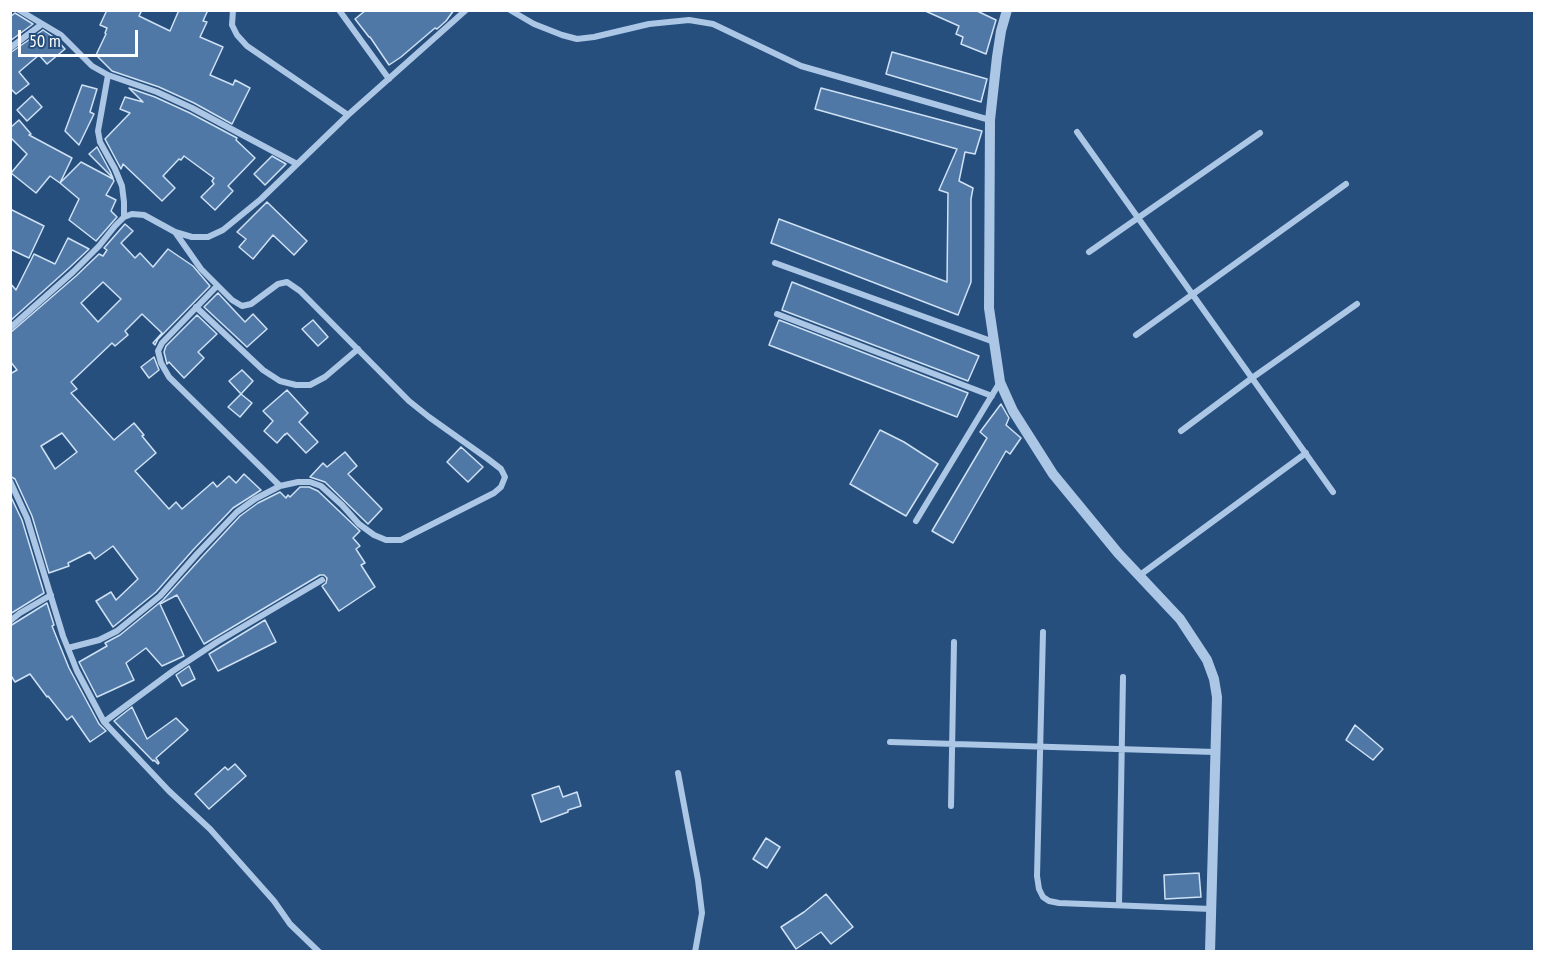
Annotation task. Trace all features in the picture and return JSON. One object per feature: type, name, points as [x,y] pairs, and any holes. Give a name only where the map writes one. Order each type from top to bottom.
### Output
[{"type":"street","points":[[19,10],[61,35],[92,66],[108,75],[157,92],[192,108],[297,164]]},
{"type":"street","points":[[233,10],[232,25],[247,46],[348,115]]},
{"type":"street","points":[[339,10],[389,79]]},
{"type":"street","points":[[10,328],[74,272],[124,217],[132,214],[144,215],[176,232],[192,237],[208,237],[223,230],[261,199],[348,115],[466,10]]},
{"type":"street","points":[[510,10],[534,24],[577,39],[649,24],[689,20],[713,24],[801,66],[990,120]]},
{"type":"street","points":[[1007,10],[1001,31],[990,120],[989,308],[1000,382],[1013,411],[1053,474],[1118,553],[1180,619],[1207,660],[1214,679],[1217,698],[1210,951]]},
{"type":"street","points":[[10,48],[42,24]]},
{"type":"street","points":[[108,75],[98,130],[100,142],[122,186],[124,217]]},
{"type":"street","points":[[1077,132],[1334,492]]},
{"type":"street","points":[[1089,252],[1260,133]]},
{"type":"street","points":[[1136,335],[1346,184]]},
{"type":"street","points":[[68,648],[99,640],[117,631],[160,596],[237,512],[255,499],[280,486],[310,482],[321,486],[359,524],[386,540],[401,540],[494,493],[501,487],[506,477],[501,469],[409,401],[300,291],[287,282],[278,284],[251,304],[242,306],[232,300],[201,269],[176,232]]},
{"type":"street","points":[[775,263],[994,342]]},
{"type":"street","points":[[217,286],[162,343],[158,351],[160,363],[169,377],[280,486]]},
{"type":"street","points":[[1181,431],[1357,304]]},
{"type":"street","points":[[196,307],[263,370],[280,381],[296,385],[310,385],[325,377],[358,349]]},
{"type":"street","points":[[777,314],[992,396]]},
{"type":"street","points":[[916,521],[1000,382]]},
{"type":"street","points":[[1140,575],[1306,453]]},
{"type":"street","points":[[10,481],[27,518],[68,648],[77,671],[104,722],[210,829],[274,901],[290,924],[320,951]]},
{"type":"street","points":[[104,722],[217,642],[322,580]]},
{"type":"street","points":[[10,621],[51,595]]},
{"type":"street","points":[[1043,632],[1037,876],[1043,897],[1059,903],[1211,909]]},
{"type":"street","points":[[951,806],[954,642]]},
{"type":"street","points":[[1119,905],[1123,677]]},
{"type":"street","points":[[890,742],[1215,752]]},
{"type":"street","points":[[678,774],[702,913],[695,951]]},
{"type":"building","points":[[107,10],[142,10],[139,16],[170,31],[179,10],[208,10],[203,21],[207,22],[200,37],[223,47],[210,75],[233,85],[235,80],[250,88],[232,124],[159,87],[112,71],[96,55],[106,34],[107,28],[100,25]]},
{"type":"building","points":[[366,10],[454,10],[437,29],[435,28],[389,65],[355,19]]},
{"type":"building","points":[[923,10],[975,10],[996,20],[986,54],[961,44],[963,37],[956,34],[959,26]]},
{"type":"building","points":[[15,13],[33,24],[10,41],[10,17]]},
{"type":"building","points":[[43,30],[65,49],[47,64],[39,55],[19,72],[29,84],[16,94],[10,88],[10,53]]},
{"type":"building","points":[[892,52],[987,79],[981,102],[886,74]]},
{"type":"building","points":[[82,85],[97,89],[90,112],[94,114],[79,145],[65,131]]},
{"type":"building","points":[[129,88],[190,113],[237,138],[236,140],[255,158],[228,186],[233,191],[215,210],[201,197],[214,184],[212,181],[214,178],[184,156],[163,176],[175,188],[162,201],[123,164],[121,169],[105,139],[130,113],[120,109],[125,97],[143,102]]},
{"type":"building","points":[[821,88],[982,131],[975,154],[965,152],[959,181],[973,188],[971,282],[958,315],[771,243],[779,219],[947,282],[948,193],[939,190],[957,149],[815,109]]},
{"type":"building","points":[[32,96],[42,107],[27,121],[17,110]]},
{"type":"building","points":[[19,120],[31,134],[29,135],[72,158],[60,183],[50,176],[36,193],[11,173],[27,154],[10,137],[10,128]]},
{"type":"building","points":[[97,147],[110,171],[113,178],[89,154]]},
{"type":"building","points":[[272,156],[286,164],[265,185],[254,174]]},
{"type":"building","points":[[81,162],[114,181],[106,195],[116,200],[111,211],[117,217],[96,241],[69,220],[79,199],[60,183]]},
{"type":"building","points":[[267,202],[307,241],[294,255],[273,235],[253,259],[239,247],[246,239],[237,232]]},
{"type":"building","points":[[10,209],[44,226],[29,258],[10,249]]},
{"type":"building","points":[[125,224],[133,231],[121,243],[135,258],[140,253],[153,267],[168,249],[193,266],[210,286],[158,339],[155,345],[153,343],[162,333],[142,314],[125,331],[128,335],[115,346],[112,343],[71,382],[77,389],[71,393],[114,440],[134,423],[156,453],[135,471],[169,509],[176,502],[182,509],[213,482],[217,487],[229,476],[236,483],[244,474],[261,490],[233,508],[156,592],[113,627],[96,601],[111,592],[116,600],[138,579],[113,546],[95,559],[90,552],[68,563],[69,566],[49,573],[32,516],[15,479],[10,476],[10,374],[17,370],[10,361],[10,333],[99,254],[103,256],[107,250],[104,248]],"holes":[[[103,282],[121,299],[98,322],[81,303]],[[62,433],[77,452],[55,469],[41,446]]]},
{"type":"building","points":[[68,238],[89,249],[10,321],[10,283],[16,290],[34,254],[55,264]]},
{"type":"building","points":[[792,282],[979,356],[968,381],[782,310]]},
{"type":"building","points":[[218,293],[245,322],[253,314],[267,329],[247,347],[204,307]]},
{"type":"building","points":[[197,315],[217,334],[198,352],[204,358],[184,378],[169,362],[167,364],[164,352],[166,346]]},
{"type":"building","points":[[313,320],[328,337],[318,346],[302,329]]},
{"type":"building","points":[[779,320],[968,393],[957,417],[769,345]]},
{"type":"building","points":[[154,357],[159,370],[149,378],[141,367]]},
{"type":"building","points":[[242,370],[253,381],[241,394],[229,381]]},
{"type":"building","points":[[287,390],[308,413],[299,422],[318,442],[306,453],[287,433],[277,443],[264,431],[273,421],[263,411]]},
{"type":"building","points":[[241,394],[252,403],[240,417],[228,407]]},
{"type":"building","points":[[1001,404],[1009,418],[1006,425],[1021,438],[1010,454],[1006,451],[953,543],[932,531],[987,438],[980,432]]},
{"type":"building","points":[[880,430],[938,464],[906,516],[850,484]]},
{"type":"building","points":[[461,447],[483,467],[468,482],[447,462]]},
{"type":"building","points":[[345,452],[357,466],[348,474],[382,509],[368,524],[325,482],[310,477],[323,463],[327,467]]},
{"type":"building","points":[[300,487],[309,487],[318,491],[360,531],[353,538],[360,546],[356,549],[365,563],[361,565],[375,587],[339,611],[322,586],[326,583],[327,578],[320,575],[204,644],[177,595],[160,604],[184,656],[162,666],[146,648],[126,663],[134,680],[97,697],[79,662],[107,646],[105,643],[120,635],[163,600],[240,516],[258,503],[280,492],[286,498],[288,495],[290,497]]},
{"type":"building","points":[[10,495],[22,520],[44,593],[10,614]]},
{"type":"building","points":[[47,603],[54,625],[52,626],[69,668],[99,724],[106,731],[90,742],[72,716],[67,720],[30,674],[15,682],[10,674],[10,626]]},
{"type":"building","points":[[265,620],[276,642],[218,671],[209,654]]},
{"type":"building","points":[[189,666],[195,679],[182,686],[176,675]]},
{"type":"building","points":[[132,707],[147,739],[176,718],[188,730],[156,758],[158,764],[114,721]]},
{"type":"building","points":[[1355,725],[1383,749],[1373,760],[1346,740]]},
{"type":"building","points":[[235,764],[246,776],[209,809],[195,794],[225,767],[228,770]]},
{"type":"building","points":[[559,786],[563,797],[577,792],[581,806],[541,822],[532,795]]},
{"type":"building","points":[[766,838],[780,847],[767,868],[753,859]]},
{"type":"building","points":[[1199,873],[1201,897],[1165,899],[1164,875]]},
{"type":"building","points":[[826,894],[853,927],[831,944],[821,932],[796,949],[781,927]]}]
